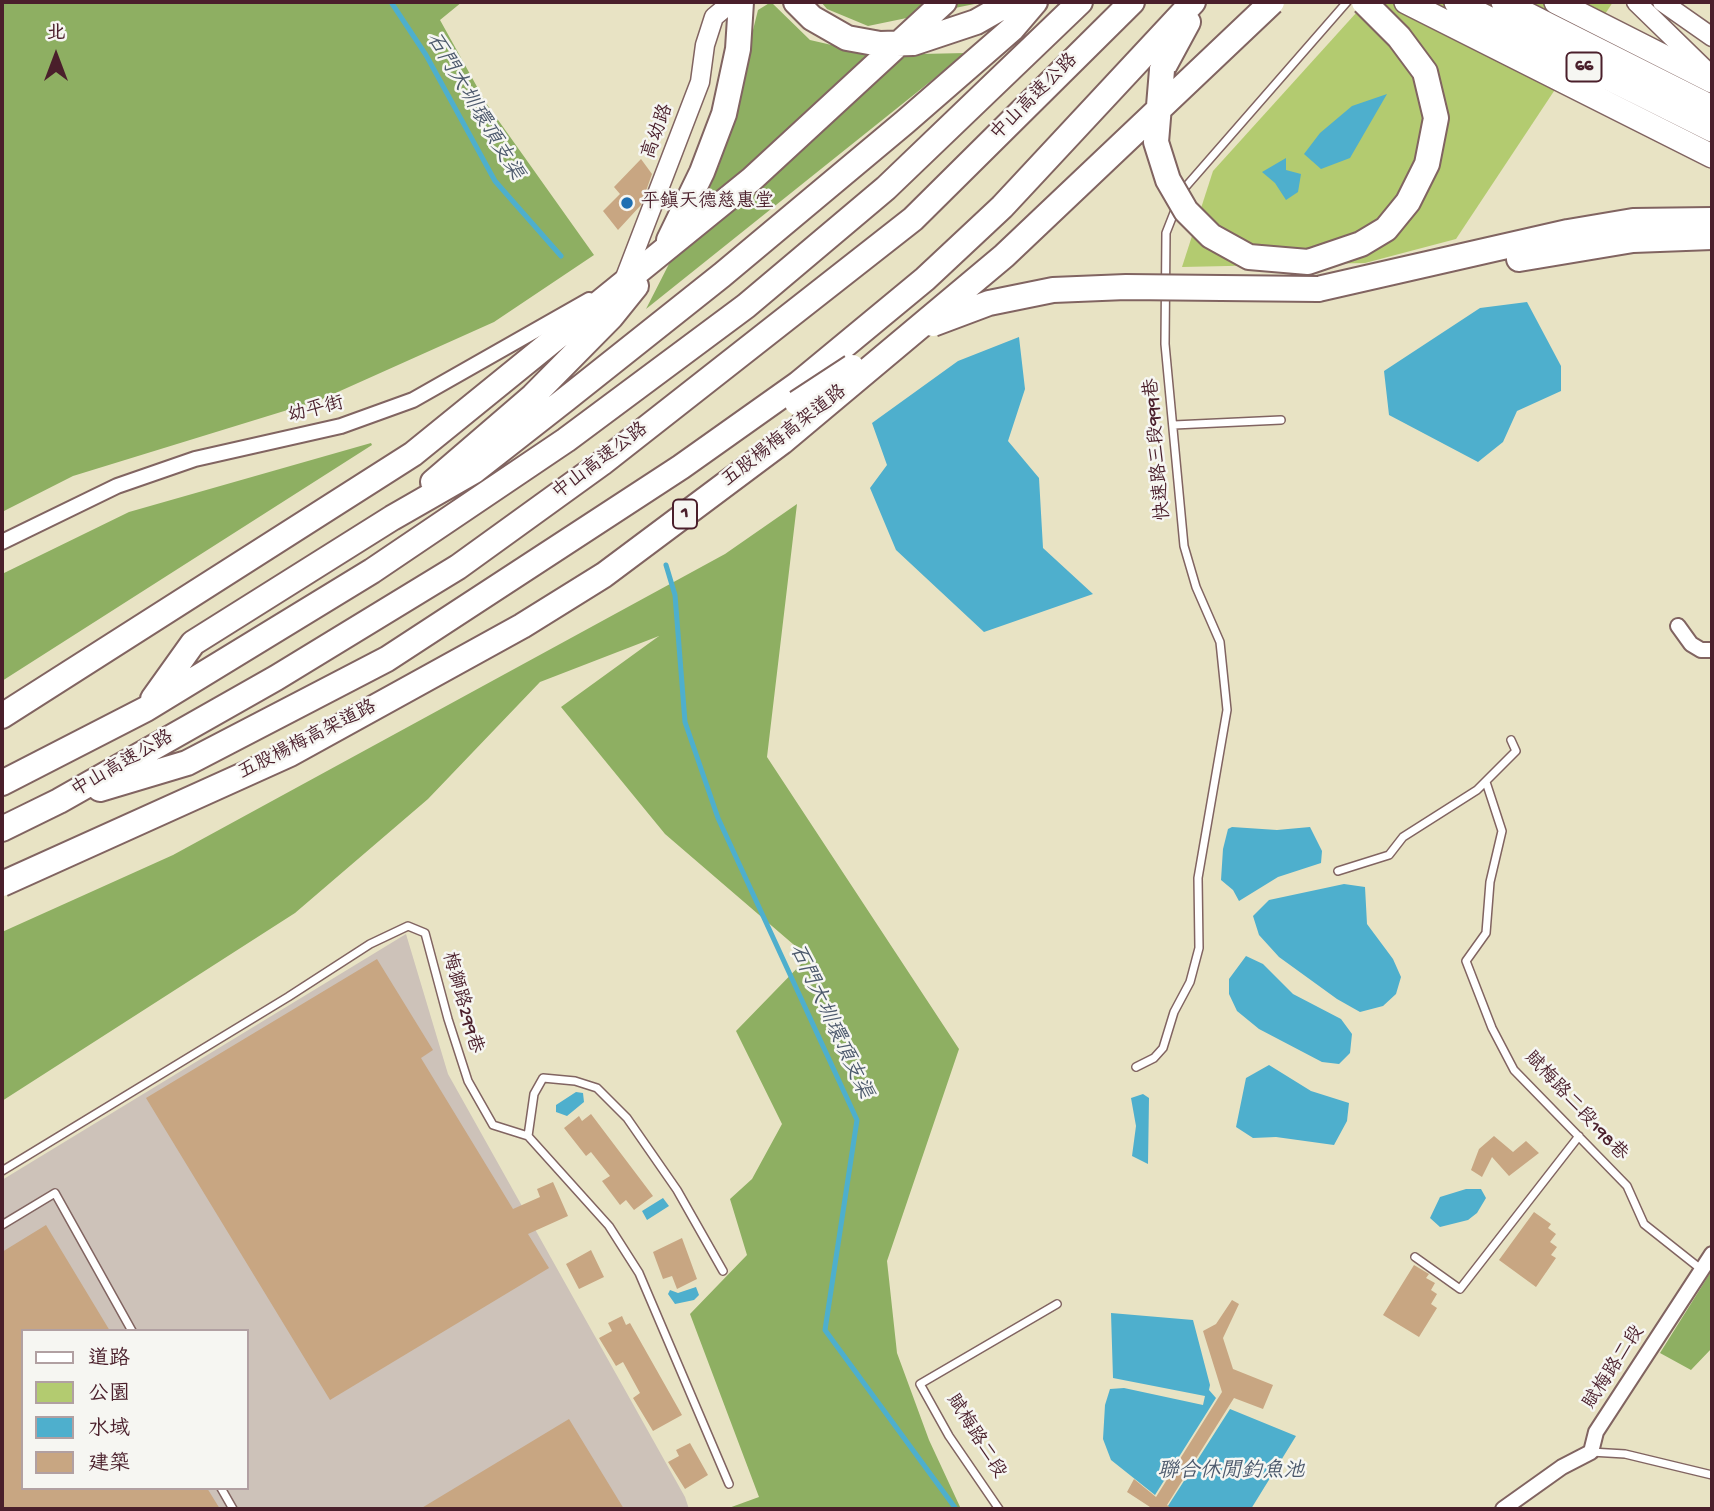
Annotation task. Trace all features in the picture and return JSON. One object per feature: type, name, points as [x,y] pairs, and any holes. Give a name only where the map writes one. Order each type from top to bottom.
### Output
[{"type":"highway","points":[[392,518],[533,396],[611,317],[660,256],[697,184],[724,114],[738,49],[741,2]]},
{"type":"highway","points":[[796,2],[812,18],[847,38],[880,44],[912,43],[976,22],[1011,2]]},
{"type":"highway","points":[[2,716],[413,454],[752,179],[944,2]]},
{"type":"highway","points":[[146,709],[193,643],[392,518],[474,471],[712,284],[1002,38],[1035,2]]},
{"type":"highway","name":"中山高速公路","points":[[2,783],[146,709],[372,571],[566,440],[746,306],[886,188],[1080,2]]},
{"type":"highway","name":"中山高速公路","points":[[2,829],[59,801],[276,678],[458,567],[602,463],[913,219],[1132,2]]},
{"type":"highway","points":[[59,801],[187,764],[387,659],[574,538],[798,384],[925,279],[1002,207],[1193,2]]},
{"type":"highway","points":[[1205,2],[1182,30],[1162,71],[1156,142],[1168,180],[1186,211],[1211,236],[1249,257],[1307,262],[1361,244],[1386,229],[1408,202],[1427,164],[1436,118],[1426,72],[1399,37],[1364,2]]},
{"type":"highway","name":"五股楊梅高架道路","points":[[2,884],[290,754],[522,626],[604,575],[782,442],[1004,256],[1272,2]]},
{"type":"highway","points":[[1406,2],[1712,156]]},
{"type":"highway","name":"66","points":[[1456,2],[1712,130]]},
{"type":"highway","name":"66","points":[[1503,2],[1712,107]]},
{"type":"highway","points":[[1556,2],[1712,79]]},
{"type":"highway","points":[[1318,289],[1568,232],[1633,221],[1712,220]]},
{"type":"highway","points":[[574,538],[688,477],[886,345],[989,303],[1053,290],[1126,287],[1318,289],[1396,282],[1633,240],[1712,237]]},
{"type":"street","name":"高幼路","points":[[624,280],[700,82],[705,45],[714,17],[732,2]]},
{"type":"street","points":[[1636,2],[1712,79]]},
{"type":"street","points":[[1661,2],[1712,37]]},
{"type":"street","name":"幼平街","points":[[2,542],[117,485],[195,459],[341,426],[413,400],[624,280]]},
{"type":"street","points":[[1678,626],[1691,644],[1701,650],[1712,650]]},
{"type":"street","name":"賦梅路二段","points":[[1591,1452],[1597,1432],[1712,1254]]},
{"type":"street","points":[[1503,1509],[1562,1467],[1591,1452]]},
{"type":"lane","name":"快速路三段999巷","points":[[1136,1067],[1154,1058],[1163,1048],[1174,1012],[1190,982],[1199,948],[1198,878],[1227,710],[1220,642],[1196,587],[1184,546],[1165,344],[1166,233],[1185,185],[1347,2]]},
{"type":"lane","points":[[1174,425],[1282,420]]},
{"type":"lane","points":[[1338,872],[1389,855],[1403,837],[1486,782],[1516,751],[1511,740]]},
{"type":"lane","name":"賦梅路二段198巷","points":[[1486,782],[1502,831],[1490,882],[1486,933],[1466,961],[1492,1028],[1514,1070],[1627,1186],[1644,1224],[1703,1270]]},
{"type":"lane","name":"梅獅路299巷","points":[[2,1171],[276,1005],[370,944],[408,926],[425,933],[447,1019],[468,1081],[493,1125],[528,1136]]},
{"type":"lane","points":[[723,1271],[690,1211],[628,1118],[597,1087],[575,1081],[543,1079],[534,1094],[528,1136],[608,1226],[639,1273],[729,1484]]},
{"type":"lane","points":[[1415,1257],[1460,1289],[1579,1136]]},
{"type":"lane","points":[[2,1225],[55,1193],[131,1329]]},
{"type":"lane","name":"賦梅路二段","points":[[999,1509],[950,1436],[920,1384],[1057,1304]]},
{"type":"lane","points":[[1591,1452],[1625,1454],[1712,1475]]},
{"type":"lane","points":[[222,1490],[233,1509]]},
{"type":"shaded area","points":[[406,934],[448,1074],[685,1497],[689,1509],[2,1509],[2,1180]]},
{"type":"green space","points":[[2,2],[462,2],[440,20],[486,103],[594,255],[494,322],[320,400],[73,476],[2,512]]},
{"type":"green space","points":[[771,2],[810,40],[875,55],[966,53],[646,309],[719,166],[758,10]]},
{"type":"green space","points":[[821,2],[984,2],[868,26],[827,9]]},
{"type":"green space","points":[[1366,2],[1613,2],[1456,239],[1365,263],[1182,267],[1213,171]]},
{"type":"green space","points":[[371,443],[372,445],[2,681],[2,574],[129,512]]},
{"type":"green space","points":[[797,504],[767,757],[959,1049],[887,1261],[897,1353],[929,1440],[961,1509],[726,1509],[759,1497],[690,1314],[747,1255],[730,1199],[752,1179],[782,1124],[736,1031],[808,957],[665,834],[561,707],[659,636],[540,682],[428,799],[295,913],[2,1101],[2,932],[173,855],[725,554]]},
{"type":"green space","points":[[1712,1270],[1712,1348],[1691,1370],[1660,1353]]},
{"type":"water","points":[[1387,94],[1350,158],[1321,169],[1304,154],[1320,133],[1352,106]]},
{"type":"water","points":[[1286,158],[1286,170],[1301,174],[1298,192],[1286,200],[1275,183],[1262,172]]},
{"type":"water","points":[[1527,302],[1561,366],[1561,391],[1517,411],[1503,442],[1478,462],[1389,415],[1384,371],[1480,308]]},
{"type":"water","points":[[1019,337],[1025,389],[1008,441],[1039,478],[1043,548],[1093,594],[984,632],[896,550],[870,488],[887,465],[872,423],[958,361]]},
{"type":"water","points":[[1310,827],[1322,851],[1321,863],[1278,877],[1239,901],[1233,890],[1221,880],[1223,849],[1228,829],[1277,830]]},
{"type":"water","points":[[1344,884],[1365,887],[1367,924],[1393,959],[1401,977],[1396,994],[1383,1006],[1360,1012],[1337,999],[1279,957],[1259,935],[1253,916],[1269,900]]},
{"type":"water","points":[[1246,956],[1263,964],[1293,994],[1341,1019],[1352,1034],[1350,1053],[1339,1064],[1322,1062],[1259,1029],[1237,1011],[1229,994],[1229,979]]},
{"type":"water","points":[[1269,1065],[1311,1091],[1349,1103],[1347,1121],[1334,1145],[1276,1137],[1253,1138],[1236,1127],[1246,1078]]},
{"type":"water","points":[[576,1092],[583,1093],[584,1102],[567,1116],[556,1112],[556,1105]]},
{"type":"water","points":[[1143,1094],[1149,1098],[1148,1164],[1132,1156],[1136,1126],[1131,1098]]},
{"type":"water","points":[[1466,1189],[1481,1189],[1486,1198],[1477,1213],[1468,1220],[1440,1227],[1430,1218],[1440,1197]]},
{"type":"water","points":[[663,1198],[669,1206],[647,1220],[642,1211]]},
{"type":"water","points":[[696,1287],[699,1295],[694,1300],[675,1304],[668,1294],[670,1290],[678,1293]]},
{"type":"water","points":[[1111,1313],[1193,1320],[1209,1390],[1216,1398],[1155,1495],[1111,1460],[1103,1439],[1105,1405],[1110,1389],[1124,1388],[1203,1405],[1205,1396],[1113,1378]]},
{"type":"water","name":"聯合休閒釣魚池","points":[[1230,1409],[1296,1436],[1251,1509],[1166,1509]]},
{"type":"building","name":"平鎮天德慈惠堂","points":[[641,159],[652,174],[641,205],[618,230],[603,211],[620,194],[614,187]]},
{"type":"building","points":[[377,959],[433,1050],[421,1058],[513,1209],[540,1197],[537,1189],[553,1182],[568,1216],[528,1234],[549,1268],[330,1400],[146,1098]]},
{"type":"building","points":[[591,1114],[653,1196],[634,1210],[626,1200],[620,1205],[602,1181],[610,1176],[591,1152],[586,1156],[564,1128],[579,1116],[582,1121]]},
{"type":"building","points":[[1494,1136],[1513,1152],[1526,1141],[1539,1153],[1509,1176],[1492,1157],[1482,1177],[1471,1170],[1479,1149]]},
{"type":"building","points":[[1534,1212],[1551,1224],[1548,1228],[1556,1234],[1550,1242],[1557,1247],[1551,1255],[1556,1258],[1536,1287],[1499,1260]]},
{"type":"building","points":[[46,1225],[109,1329],[21,1329],[21,1490],[208,1490],[220,1509],[2,1509],[2,1252]]},
{"type":"building","points":[[682,1238],[697,1279],[677,1289],[672,1276],[663,1279],[653,1252]]},
{"type":"building","points":[[591,1250],[604,1277],[579,1289],[566,1264]]},
{"type":"building","points":[[1414,1265],[1429,1274],[1426,1278],[1435,1283],[1431,1290],[1437,1294],[1431,1304],[1437,1308],[1419,1337],[1383,1315]]},
{"type":"building","points":[[1232,1300],[1239,1304],[1223,1338],[1233,1369],[1273,1385],[1263,1409],[1234,1398],[1167,1505],[1172,1509],[1148,1509],[1150,1507],[1127,1492],[1134,1479],[1156,1497],[1222,1392],[1203,1331],[1216,1324]]},
{"type":"building","points":[[622,1316],[626,1325],[630,1323],[682,1415],[653,1431],[633,1398],[640,1393],[623,1362],[616,1366],[599,1338],[612,1331],[608,1323]]},
{"type":"building","points":[[569,1419],[624,1509],[420,1509]]},
{"type":"building","points":[[690,1443],[708,1475],[685,1489],[668,1462],[679,1456],[676,1450]]},
{"type":"waterway","name":"石門大圳環頂支渠","points":[[391,2],[426,55],[495,181],[561,256]]},
{"type":"waterway","name":"石門大圳環頂支渠","points":[[666,565],[675,595],[685,722],[718,818],[857,1120],[825,1330],[956,1509]]},
{"type":"place","name":"平鎮天德慈惠堂","points":[[627,203]]}]
